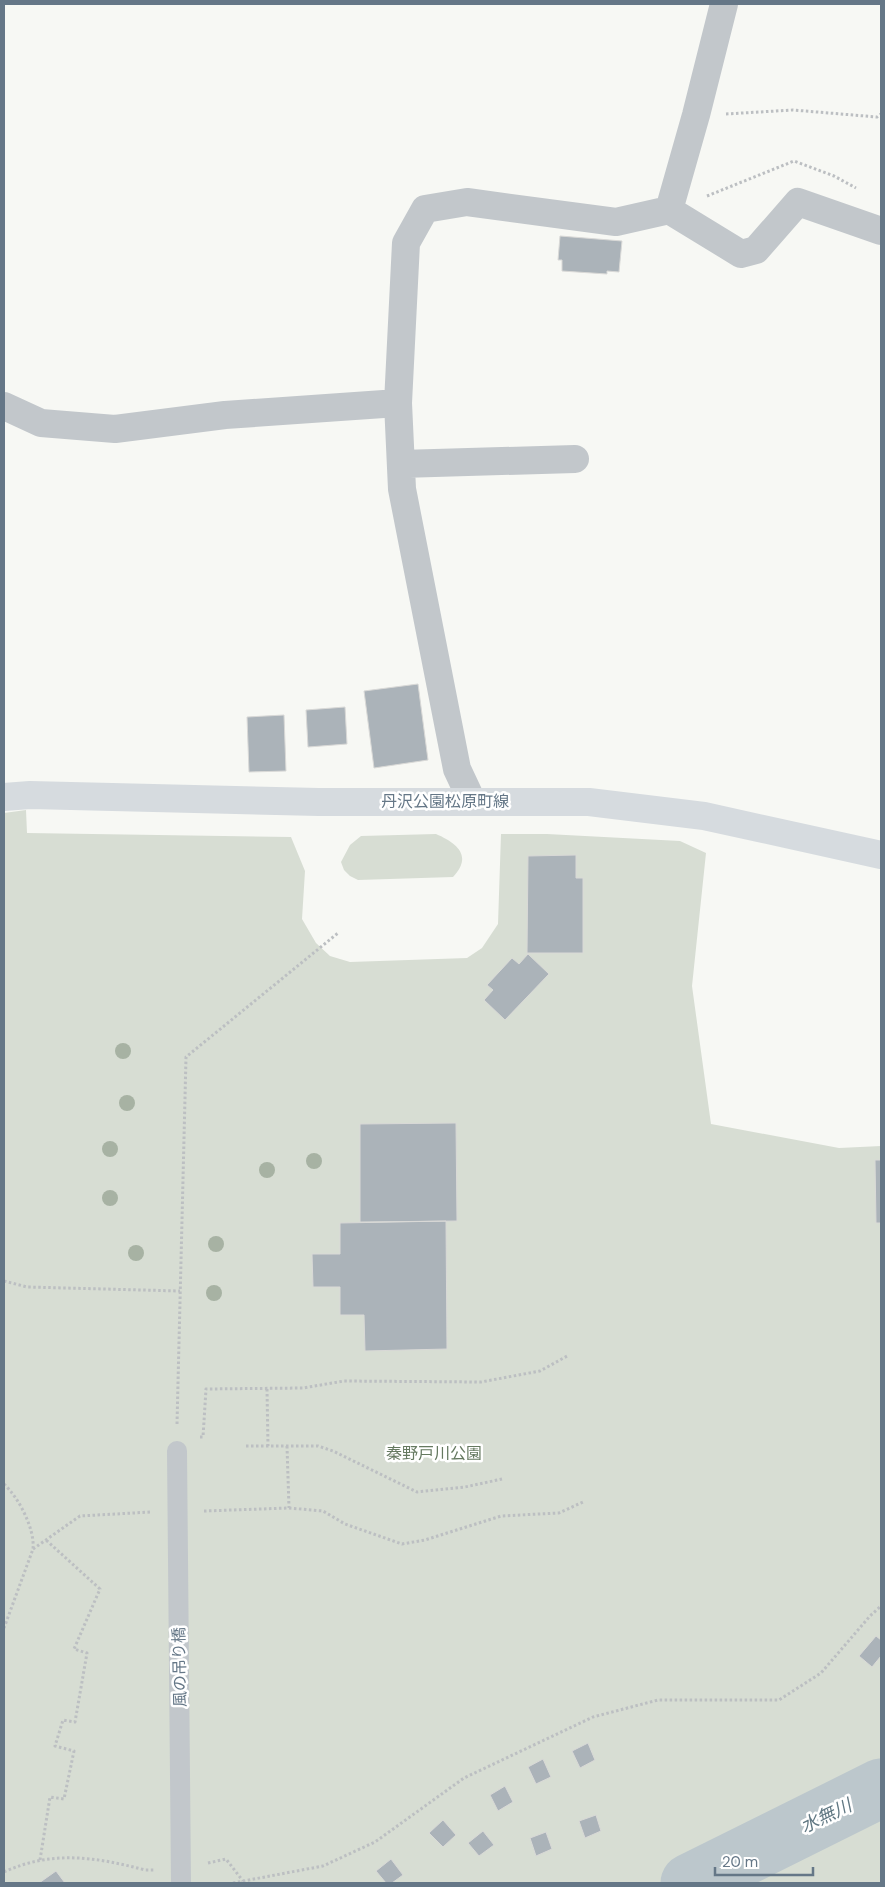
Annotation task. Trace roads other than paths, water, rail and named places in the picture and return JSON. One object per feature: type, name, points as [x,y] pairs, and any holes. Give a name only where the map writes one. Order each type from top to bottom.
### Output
[{"type":"main road","name":"丹沢公園松原町線","points":[[4,797],[30,795],[319,802],[589,802],[694,815],[881,854]]},
{"type":"street","points":[[669,210],[696,115],[724,4]]},
{"type":"street","points":[[472,801],[457,769],[402,489],[398,403],[406,243],[425,209],[467,202],[616,222],[669,210],[741,254],[756,250],[798,202],[881,231]]},
{"type":"street","points":[[4,406],[42,424],[115,430],[225,414],[398,403]]},
{"type":"street","points":[[401,464],[575,458]]},
{"type":"street","name":"風の吊り橋","points":[[177,1443],[181,1883]]},
{"type":"waterway","name":"水無川","points":[[690,1883],[881,1788]]},
{"type":"park label","name":"秦野戸川公園","points":[[434,1453]]}]
